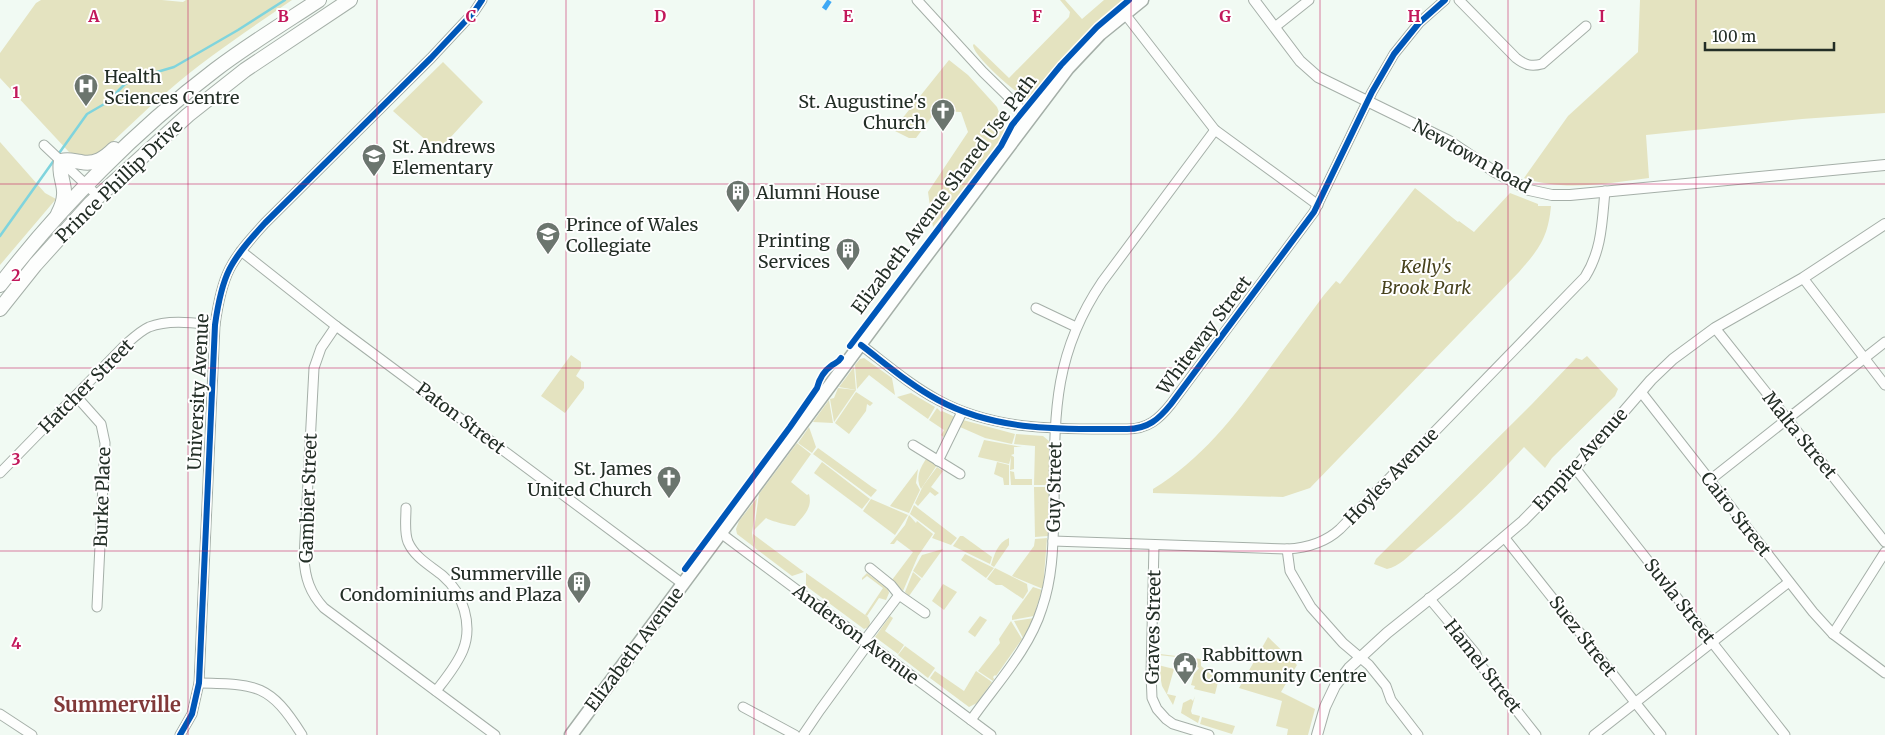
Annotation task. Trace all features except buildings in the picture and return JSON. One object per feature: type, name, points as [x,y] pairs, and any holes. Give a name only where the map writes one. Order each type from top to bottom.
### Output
[{"type":"main road","name":"Prince Phillip Drive","points":[[0,285],[54,221],[130,142],[213,72],[254,42],[319,0]]},
{"type":"main road","name":"Prince Phillip Drive","points":[[0,308],[34,265],[98,196],[188,115],[245,70],[350,0]]},
{"type":"main road","name":"Elizabeth Avenue","points":[[571,735],[1030,118],[1083,51],[1100,34],[1142,0]]},
{"type":"main road","points":[[54,221],[60,211],[65,192],[63,179],[59,171],[61,161],[70,159],[92,163],[105,158],[118,147],[130,142]]},
{"type":"street","name":"University Avenue","points":[[180,735],[192,714],[198,683],[216,325],[223,282],[241,250],[277,211],[442,46],[474,12],[482,0]]},
{"type":"street","points":[[917,0],[982,72],[1030,118]]},
{"type":"street","name":"Newtown Road","points":[[1254,0],[1310,71],[1325,82],[1449,141],[1495,172],[1529,190],[1552,195],[1605,192],[1885,165]]},
{"type":"street","points":[[1275,27],[1309,0]]},
{"type":"street","name":"Whiteway Street","points":[[861,345],[918,388],[962,412],[1005,424],[1028,427],[1134,429],[1156,421],[1264,280],[1318,205],[1387,64],[1406,37],[1445,0]]},
{"type":"street","points":[[1460,0],[1525,65],[1534,66],[1542,64],[1586,26]]},
{"type":"street","points":[[1125,14],[1216,130],[1318,205]]},
{"type":"street","name":"Guy Street","points":[[971,720],[1023,648],[1038,621],[1049,581],[1053,541],[1055,428],[1058,390],[1063,366],[1076,327],[1091,298],[1102,282],[1216,130]]},
{"type":"street","points":[[44,145],[98,196]]},
{"type":"street","name":"Hoyles Avenue","points":[[1053,541],[1287,549],[1324,541],[1336,532],[1580,282],[1588,271],[1600,244],[1605,192]]},
{"type":"street","name":"Empire Avenue","points":[[1317,735],[1320,719],[1332,692],[1342,676],[1360,657],[1529,515],[1575,468],[1641,392],[1673,359],[1715,328],[1803,278],[1885,224]]},
{"type":"street","name":"Paton Street","points":[[241,250],[336,326],[683,584]]},
{"type":"street","points":[[1803,278],[1885,385]]},
{"type":"street","points":[[1036,308],[1076,327]]},
{"type":"street","name":"Hatcher Street","points":[[0,473],[124,346],[150,327],[174,324],[216,325]]},
{"type":"street","name":"Gambier Street","points":[[336,326],[321,348],[314,368],[304,558],[307,581],[317,600],[324,608],[495,735]]},
{"type":"street","name":"Malta Street","points":[[1715,328],[1885,542]]},
{"type":"street","points":[[1710,480],[1885,342]]},
{"type":"street","name":"Cairo Street","points":[[1641,392],[1788,582],[1833,634],[1883,668]]},
{"type":"street","name":"Burke Place","points":[[76,396],[101,424],[105,442],[97,607]]},
{"type":"street","points":[[938,460],[962,412]]},
{"type":"street","points":[[913,444],[960,474]]},
{"type":"street","name":"Suvla Street","points":[[1575,468],[1785,735]]},
{"type":"street","points":[[406,508],[406,532],[410,546],[420,559],[452,585],[459,596],[466,616],[467,635],[463,651],[436,691]]},
{"type":"street","name":"Anderson Avenue","points":[[722,534],[991,735]]},
{"type":"street","name":"Suez Street","points":[[1504,537],[1661,735]]},
{"type":"street","name":"Graves Street","points":[[1154,544],[1152,698],[1158,712],[1166,719],[1174,724],[1209,735]]},
{"type":"street","points":[[1287,549],[1290,570],[1304,596],[1326,625],[1369,665],[1386,686],[1391,700],[1418,735]]},
{"type":"street","points":[[1833,634],[1885,552]]},
{"type":"street","points":[[870,568],[891,585],[899,595],[925,613]]},
{"type":"street","points":[[1594,735],[1788,582]]},
{"type":"street","points":[[803,735],[899,595]]},
{"type":"street","name":"Hamel Street","points":[[1430,598],[1476,654],[1479,663],[1536,735]]},
{"type":"street","points":[[198,683],[244,685],[267,693],[282,706],[302,735]]},
{"type":"street","points":[[743,707],[796,735]]},
{"type":"street","points":[[0,714],[32,735]]},
{"type":"green space","name":"Health Sciences Centre","points":[[41,0],[162,0],[183,2],[186,0],[292,0],[183,79],[150,106],[100,154],[88,157],[69,152],[0,78],[0,53],[36,3]]},
{"type":"green space","points":[[1060,0],[1065,0],[1082,19],[1104,0],[1127,0],[1077,46],[1034,97],[1027,99],[1014,90],[987,65],[973,45],[1009,78],[1069,17],[1070,12]]},
{"type":"green space","points":[[1640,0],[1885,0],[1885,113],[1802,119],[1646,135],[1649,178],[1602,184],[1555,185],[1524,178],[1568,116],[1638,52]]},
{"type":"green space","points":[[949,60],[968,75],[997,107],[1005,128],[996,151],[933,227],[928,192],[968,132],[961,112],[936,111],[916,138],[909,138],[893,130]]},
{"type":"green space","points":[[443,62],[483,102],[438,151],[393,111]]},
{"type":"green space","points":[[0,142],[45,193],[56,199],[0,265]]},
{"type":"green space","name":"Kelly's Brook Park","points":[[1415,188],[1458,222],[1474,232],[1510,193],[1538,204],[1538,206],[1551,206],[1548,227],[1537,249],[1519,272],[1310,488],[1283,497],[1153,493],[1153,489],[1186,465],[1229,421],[1324,295],[1336,281],[1340,284]]},
{"type":"green space","points":[[571,355],[581,362],[581,368],[576,376],[584,382],[584,388],[565,413],[541,396]]},
{"type":"green space","points":[[1587,356],[1618,389],[1615,396],[1552,458],[1545,468],[1524,447],[1473,499],[1404,560],[1396,566],[1387,569],[1374,564],[1376,559],[1576,358],[1582,360]]},
{"type":"green space","points":[[864,358],[892,378],[895,395],[869,375],[857,389],[855,365],[860,359]]},
{"type":"green space","points":[[854,367],[856,390],[839,387]]},
{"type":"green space","points":[[838,388],[856,390],[834,422],[830,399],[834,398]]},
{"type":"green space","points":[[856,392],[873,403],[870,406],[867,404],[866,411],[849,434],[835,423]]},
{"type":"green space","points":[[911,393],[935,407],[928,419],[897,397]]},
{"type":"green space","points":[[829,400],[833,423],[813,422]]},
{"type":"green space","points":[[937,408],[941,412],[955,417],[946,439],[941,435],[944,430],[929,420]]},
{"type":"green space","points":[[963,420],[1015,434],[1012,444],[985,438],[960,427]]},
{"type":"green space","points":[[809,427],[816,447],[812,453],[798,443]]},
{"type":"green space","points":[[1016,434],[1043,436],[1049,441],[1049,485],[1034,485],[1035,446],[1014,444]]},
{"type":"green space","points":[[984,440],[1022,447],[1014,447],[1014,454],[1011,455],[1014,457],[1014,469],[1010,470],[1011,457],[1009,464],[978,457]]},
{"type":"green space","points":[[797,443],[811,454],[791,482],[807,495],[809,494],[810,503],[808,508],[795,526],[766,518],[754,530],[759,494]]},
{"type":"green space","points":[[818,448],[877,490],[871,497],[813,454]]},
{"type":"green space","points":[[926,459],[937,465],[921,489],[918,477]]},
{"type":"green space","points":[[822,462],[870,499],[862,509],[814,473]]},
{"type":"green space","points":[[997,462],[1009,465],[1009,485],[1004,485],[1003,478],[994,474]]},
{"type":"green space","points":[[937,467],[943,471],[931,487],[939,493],[935,496],[930,492],[918,506],[915,503],[923,486]]},
{"type":"green space","points":[[918,469],[916,483],[920,490],[909,513],[890,506]]},
{"type":"green space","points":[[1010,471],[1014,472],[1015,479],[1032,479],[1032,485],[1011,485]]},
{"type":"green space","points":[[1034,487],[1049,487],[1048,536],[1035,537]]},
{"type":"green space","points":[[757,498],[752,533],[754,547],[737,534],[736,529],[739,521]]},
{"type":"green space","points":[[871,499],[908,515],[895,535],[863,511]]},
{"type":"green space","points":[[914,505],[957,538],[951,545],[932,538],[935,533],[910,514]]},
{"type":"green space","points":[[909,515],[916,523],[917,521],[933,534],[918,556],[903,591],[892,580],[913,552],[897,540],[894,544],[890,544],[905,525]]},
{"type":"green space","points":[[753,534],[804,572],[792,576],[755,548]]},
{"type":"green space","points":[[960,536],[963,536],[992,557],[990,564],[953,546]]},
{"type":"green space","points":[[1009,538],[1009,545],[994,567],[991,565],[997,549],[1002,542]]},
{"type":"green space","points":[[1047,538],[1043,589],[1012,576],[1034,546],[1035,539]]},
{"type":"green space","points":[[943,549],[922,578],[913,571],[922,555]]},
{"type":"green space","points":[[965,554],[994,568],[986,578],[961,560]]},
{"type":"green space","points":[[995,568],[1027,584],[1028,591],[1023,599],[1002,585],[996,585],[987,579]]},
{"type":"green space","points":[[913,572],[921,579],[909,596],[905,592]]},
{"type":"green space","points":[[806,573],[868,617],[869,627],[864,629],[806,586]]},
{"type":"green space","points":[[867,573],[888,589],[889,593],[886,600],[879,598],[867,616],[865,615],[883,588],[867,576],[862,580]]},
{"type":"green space","points":[[943,584],[957,592],[944,610],[932,601]]},
{"type":"green space","points":[[1033,587],[1042,590],[1034,616],[1012,620],[1012,616]]},
{"type":"green space","points":[[890,616],[893,618],[885,631],[904,645],[898,654],[875,637]]},
{"type":"green space","points":[[980,616],[987,620],[975,637],[968,632]]},
{"type":"green space","points":[[1034,618],[1023,638],[1014,621]]},
{"type":"green space","points":[[1011,621],[1022,639],[996,676],[993,677],[993,681],[978,671],[1000,643],[999,639]]},
{"type":"green space","points":[[1268,637],[1297,665],[1281,692],[1315,709],[1308,735],[1287,735],[1288,729],[1276,726],[1282,701],[1239,688]]},
{"type":"green space","points":[[905,646],[935,668],[928,678],[898,655]]},
{"type":"green space","points":[[1159,650],[1160,654],[1201,659],[1201,666],[1221,683],[1218,682],[1215,694],[1194,689],[1195,686],[1191,685],[1194,674],[1199,668],[1194,665],[1195,659],[1158,655]]},
{"type":"green space","points":[[1158,665],[1174,669],[1167,694],[1176,696],[1173,705],[1162,686]]},
{"type":"green space","points":[[935,671],[964,691],[976,671],[992,682],[977,703],[969,707],[930,678]]},
{"type":"green space","points":[[1195,696],[1191,711],[1192,714],[1200,716],[1198,723],[1181,713],[1183,703],[1191,699],[1193,701]]},
{"type":"green space","points":[[1202,717],[1235,726],[1232,734],[1200,724]]},
{"type":"waterway","points":[[0,236],[87,114],[106,103],[133,79],[174,67],[285,0]]},
{"type":"marked path","points":[[824,9],[830,0]]},
{"type":"cycle path","points":[[180,735],[192,714],[199,683],[215,325],[225,280],[243,248],[265,223],[431,58],[474,12],[482,0]]},
{"type":"cycle path","name":"Elizabeth Avenue Shared Use Path","points":[[850,346],[1001,146],[1012,125],[1061,65],[1097,27],[1129,0]]},
{"type":"cycle path","points":[[861,345],[898,374],[938,400],[983,418],[1007,423],[1055,428],[1134,429],[1147,425],[1162,414],[1171,404],[1314,212],[1372,92],[1394,54],[1419,23],[1445,0]]},
{"type":"cycle path","points":[[685,569],[790,427],[817,388],[824,373],[841,358]]},
{"type":"place","name":"Health Sciences Centre","points":[[86,107]]},
{"type":"place","name":"St. Augustine's Church","points":[[943,132]]},
{"type":"place","name":"St. Andrews Elementary","points":[[374,177]]},
{"type":"place","name":"Alumni House","points":[[738,213]]},
{"type":"place","name":"Prince of Wales Collegiate","points":[[548,255]]},
{"type":"place","name":"Printing Services","points":[[848,271]]},
{"type":"place","name":"St. James United Church","points":[[669,499]]},
{"type":"place","name":"Summerville Condominiums and Plaza","points":[[579,604]]},
{"type":"place","name":"Rabbittown Community Centre","points":[[1185,685]]},
{"type":"district","name":"Summerville","points":[[117,704]]}]
